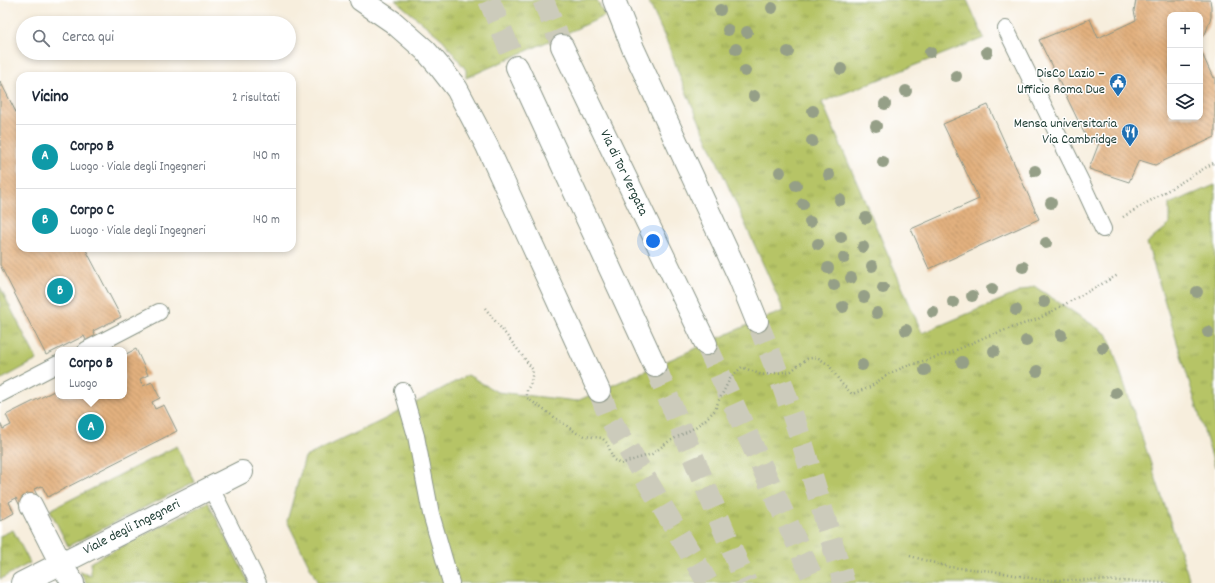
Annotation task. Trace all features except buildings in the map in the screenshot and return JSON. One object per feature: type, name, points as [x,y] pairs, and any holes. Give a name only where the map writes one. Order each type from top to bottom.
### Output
[{"type":"main road","points":[[361,0],[393,22],[425,50],[457,89],[487,146],[599,392]]},
{"type":"main road","points":[[614,0],[633,48],[740,279],[757,321]]},
{"type":"main road","name":"Via di Tor Vergata","points":[[562,46],[706,344]]},
{"type":"main road","points":[[517,67],[655,366]]},
{"type":"main road","name":"Viale degli Ingegneri","points":[[22,583],[242,472]]},
{"type":"main road","points":[[31,505],[61,564],[73,583]]},
{"type":"lane","points":[[1006,29],[1103,229]]},
{"type":"lane","points":[[92,347],[159,312]]},
{"type":"lane","points":[[0,394],[55,366]]},
{"type":"lane","points":[[403,391],[416,436],[431,514],[451,583]]},
{"type":"lane","points":[[211,488],[258,583]]},
{"type":"path","points":[[1103,229],[1215,162]]},
{"type":"path","points":[[485,308],[533,370],[531,383],[527,390],[527,398],[577,433],[602,438],[607,443],[614,460],[620,464],[652,454],[668,442],[694,428],[706,419],[716,410],[719,400],[731,377],[742,367],[762,375],[790,371],[807,359],[817,356],[829,365],[841,383],[852,394],[870,387],[888,374],[907,366],[950,353],[985,337],[1038,319],[1118,275]]},
{"type":"path","points":[[910,556],[949,567],[992,571],[1041,580],[1098,580],[1168,583]]},
{"type":"green space","points":[[395,0],[597,0],[605,16],[466,78],[466,70],[443,40]]},
{"type":"green space","points":[[648,0],[967,0],[984,38],[822,102],[922,333],[1034,286],[1108,335],[1190,583],[318,583],[287,521],[305,457],[381,421],[468,375],[497,392],[577,401],[757,321],[784,311],[684,87],[667,42]]},
{"type":"green space","points":[[1215,185],[1215,467],[1147,243],[1169,225],[1169,204]]},
{"type":"green space","points":[[0,287],[37,360],[0,380]]},
{"type":"green space","points":[[177,446],[195,482],[68,546],[50,510]]},
{"type":"green space","points":[[208,502],[249,583],[86,583],[80,571],[91,576],[91,562]]},
{"type":"green space","points":[[13,530],[30,563],[0,579],[0,536]]},
{"type":"tunnel","points":[[489,0],[517,67]]},
{"type":"tunnel","points":[[543,0],[562,46]]},
{"type":"tunnel","points":[[757,321],[781,381],[803,445],[844,583]]},
{"type":"tunnel","points":[[706,344],[815,583]]},
{"type":"tunnel","points":[[655,366],[746,583]]},
{"type":"tunnel","points":[[599,391],[616,429],[708,583]]},
{"type":"place","name":"DisCo Lazio – Ufficio Roma Due","points":[[1118,97]]},
{"type":"place","name":"Mensa universitaria Via Cambridge","points":[[1130,147]]},
{"type":"place","name":"Corpo C","points":[[60,291]]},
{"type":"place","name":"Corpo B","points":[[91,427]]}]
